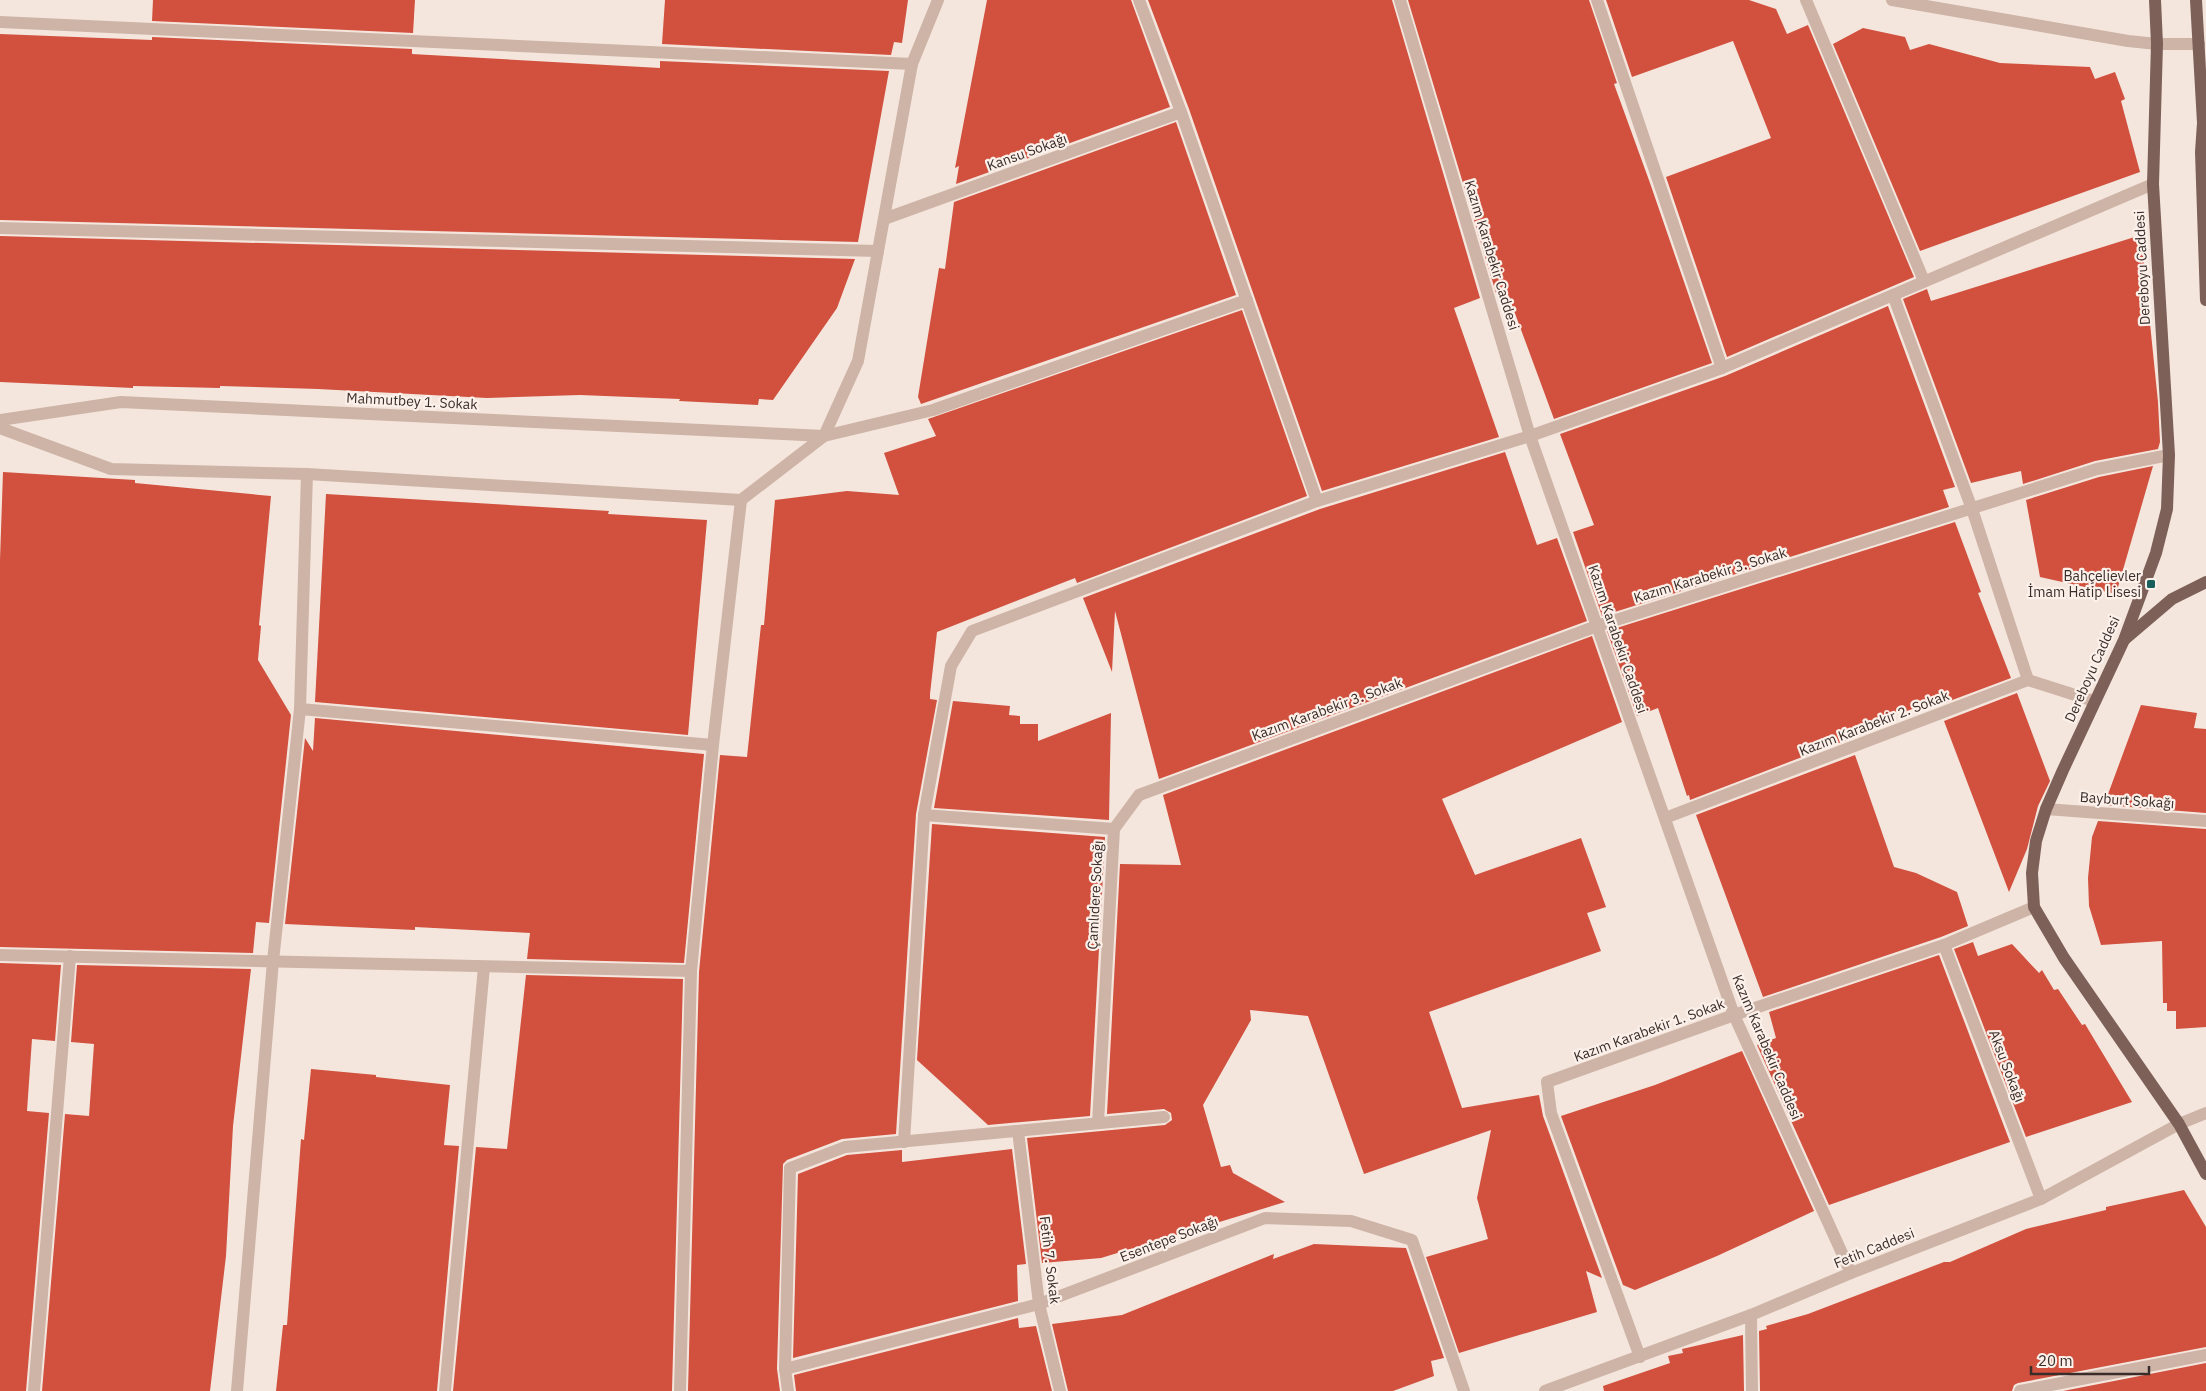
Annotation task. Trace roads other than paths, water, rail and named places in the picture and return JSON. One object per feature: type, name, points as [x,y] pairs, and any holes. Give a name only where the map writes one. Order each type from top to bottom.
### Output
[{"type":"main road","name":"Dereboyu Caddesi","points":[[2155,0],[2157,44],[2152,184],[2169,455],[2167,509],[2156,554],[2124,640],[2094,701],[2046,809],[2036,842],[2032,873],[2034,907],[2064,958],[2179,1124],[2206,1174]]},
{"type":"main road","points":[[2196,0],[2203,123],[2206,293]]},
{"type":"main road","points":[[2124,640],[2172,599],[2206,582]]},
{"type":"street","points":[[824,436],[858,360],[912,64],[938,0]]},
{"type":"street","points":[[1139,0],[1181,112],[1317,501]]},
{"type":"street","name":"Kazım Karabekir Caddesi","points":[[1400,0],[1530,436],[1734,1015],[1851,1273]]},
{"type":"street","points":[[1597,0],[1722,368]]},
{"type":"street","points":[[1806,0],[1924,281]]},
{"type":"street","points":[[1892,0],[2128,41],[2157,44],[2199,44]]},
{"type":"street","points":[[0,22],[912,64]]},
{"type":"street","name":"Kansu Sokağı","points":[[884,219],[1181,112]]},
{"type":"street","points":[[904,1142],[924,815],[951,666],[972,631],[1317,501],[1530,436],[1722,368],[2152,184]]},
{"type":"street","points":[[0,228],[878,251]]},
{"type":"street","points":[[1893,295],[1972,508],[2028,680],[2094,701]]},
{"type":"street","points":[[0,428],[111,469],[307,474],[741,500],[824,436],[933,410],[1247,300]]},
{"type":"street","name":"Mahmutbey 1. Sokak","points":[[0,420],[121,402],[824,436]]},
{"type":"street","name":"Kazım Karabekir 3. Sokak","points":[[1114,829],[1139,794],[1597,626],[2097,469],[2169,455]]},
{"type":"street","points":[[237,1391],[273,961],[300,709],[307,474]]},
{"type":"street","points":[[680,1391],[691,971],[713,744],[741,500]]},
{"type":"street","name":"Kazım Karabekir 2. Sokak","points":[[1665,818],[2028,680]]},
{"type":"street","points":[[300,709],[713,744]]},
{"type":"street","name":"Bayburt Sokağı","points":[[2046,809],[2206,821]]},
{"type":"street","name":"Çamlıdere Sokağı","points":[[924,815],[1114,829],[1098,1123]]},
{"type":"street","name":"Kazım Karabekir 1. Sokak","points":[[1640,1357],[1551,1113],[1547,1082],[1734,1015],[1944,945],[2034,907]]},
{"type":"street","name":"Aksu Sokağı","points":[[1944,945],[2041,1199]]},
{"type":"street","points":[[0,955],[691,971]]},
{"type":"street","points":[[34,1391],[70,956]]},
{"type":"street","points":[[446,1391],[484,966]]},
{"type":"street","name":"Fetih Caddesi","points":[[1545,1391],[1751,1315],[1851,1273],[2041,1199],[2179,1124],[2206,1114]]},
{"type":"street","points":[[788,1391],[786,1369],[790,1168],[845,1147],[1164,1117]]},
{"type":"street","name":"Fetih 7. Sokak","points":[[1018,1130],[1040,1304],[1060,1391]]},
{"type":"street","name":"Esentepe Sokağı","points":[[786,1369],[1040,1304],[1265,1218],[1351,1221],[1412,1240],[1464,1391]]},
{"type":"street","points":[[1751,1315],[1752,1391]]},
{"type":"street","points":[[2020,1391],[2206,1355]]},
{"type":"place","name":"Bahçelievler İmam Hatip Lisesi","points":[[2151,584]]}]
